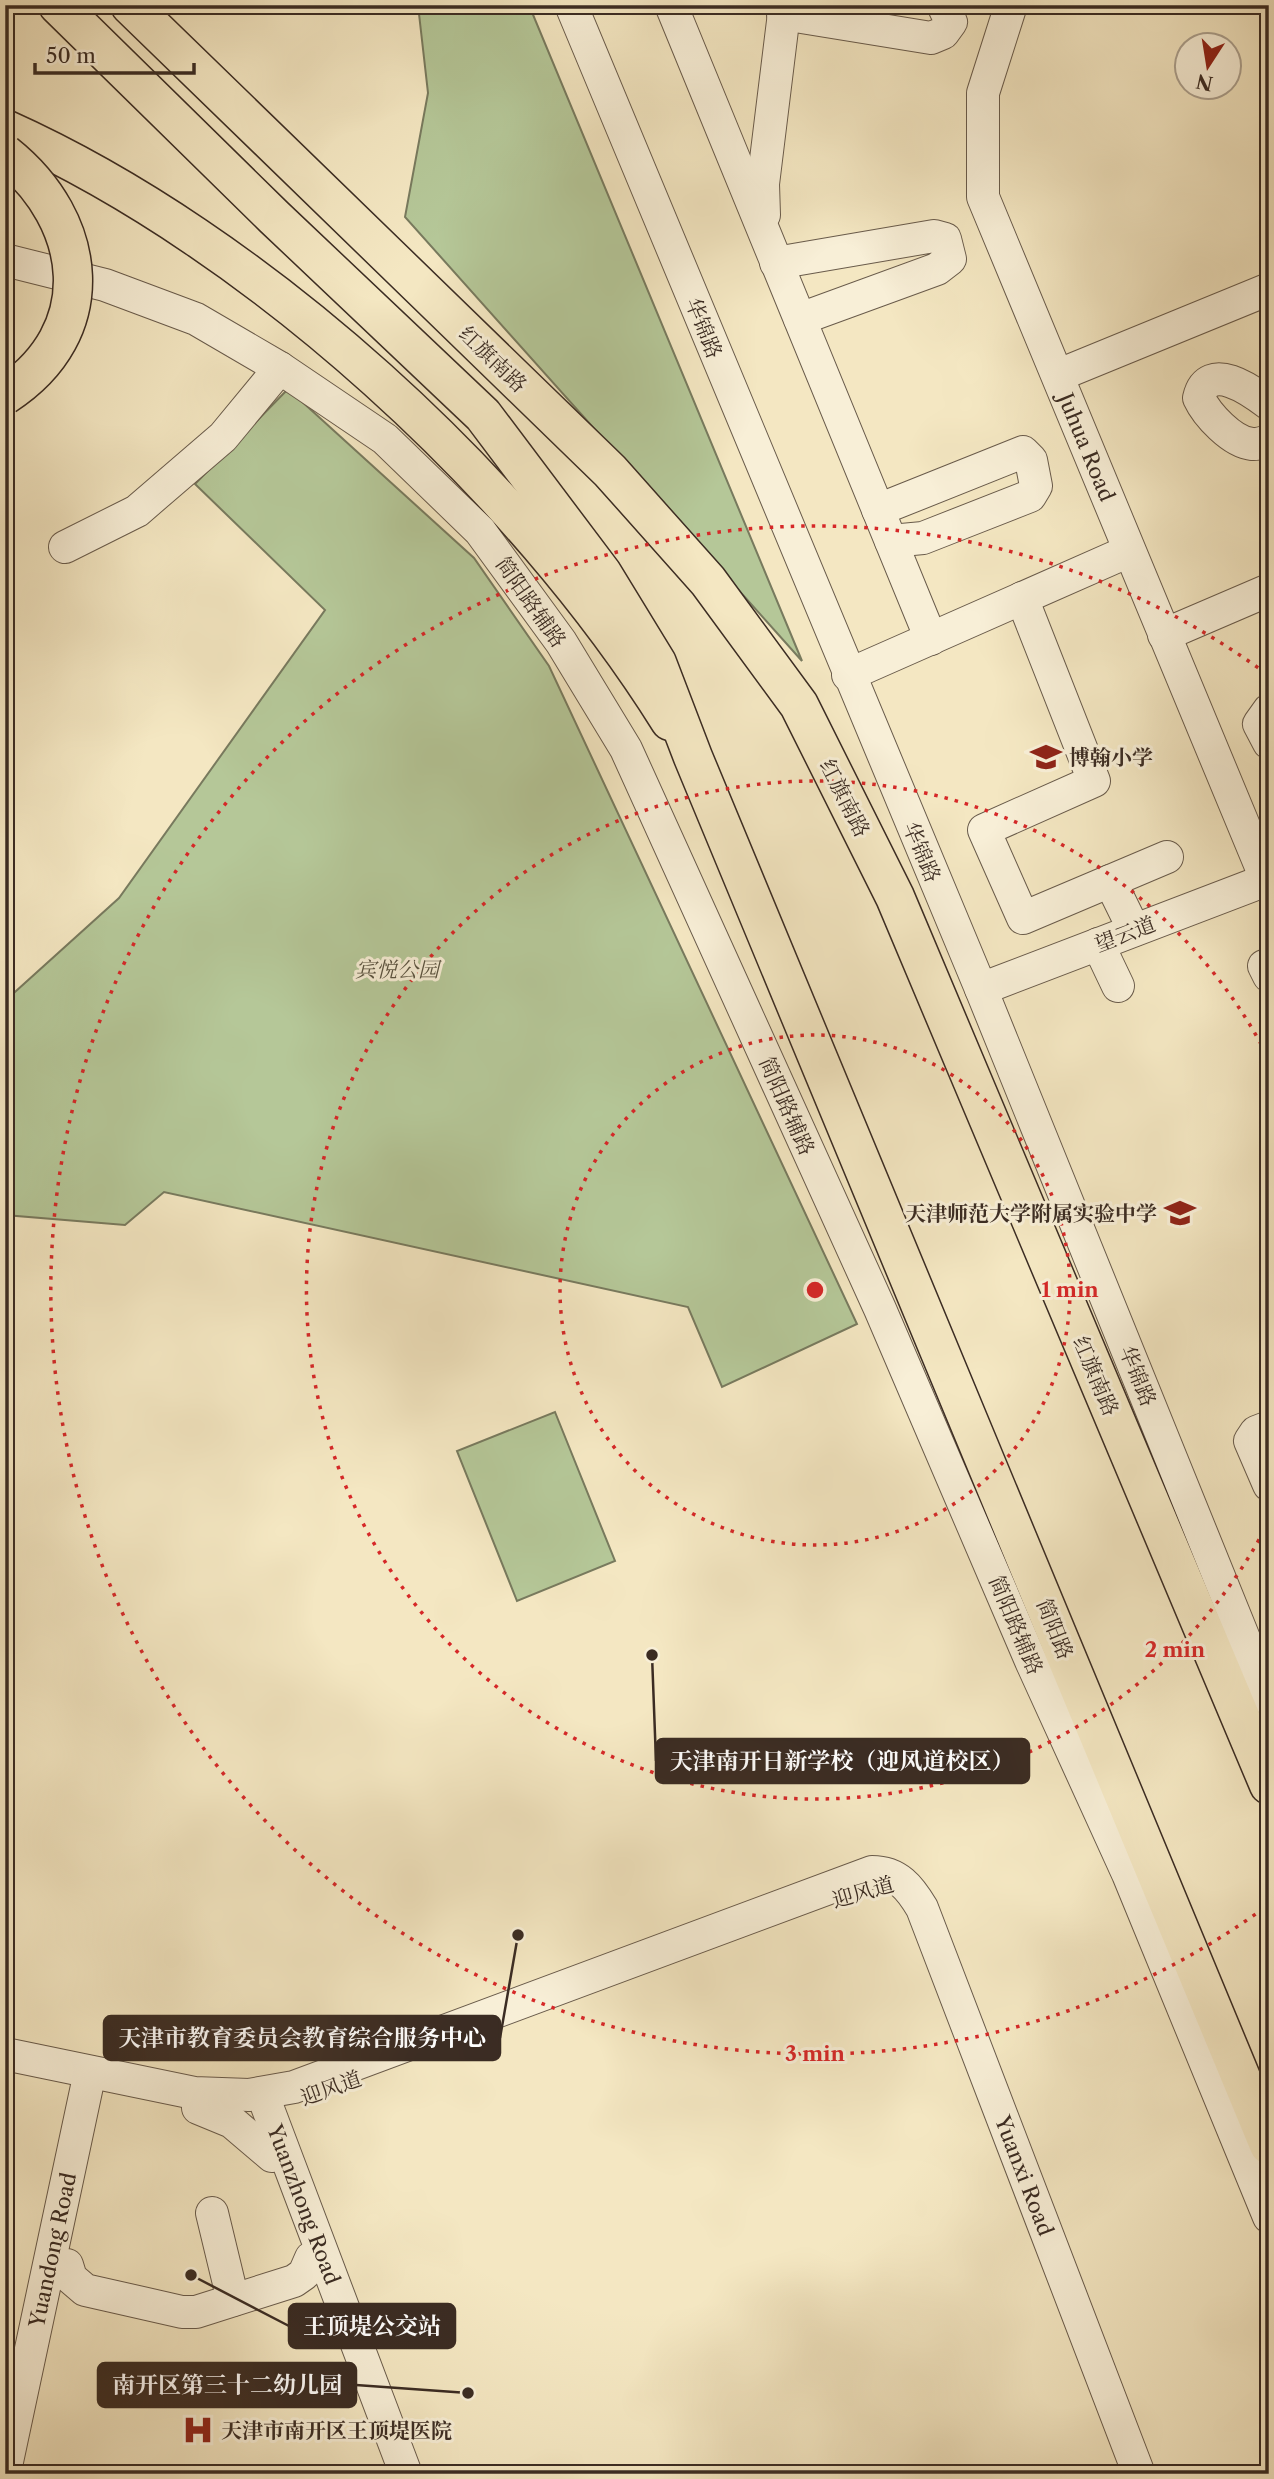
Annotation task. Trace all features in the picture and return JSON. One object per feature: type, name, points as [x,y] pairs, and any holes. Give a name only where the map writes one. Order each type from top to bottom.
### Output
[{"type":"main road","points":[[58,5],[274,217],[483,415],[602,573],[657,663],[693,757]]},
{"type":"main road","name":"红旗南路","points":[[130,5],[610,471],[708,581],[799,705],[895,897],[1269,1785]]},
{"type":"main road","points":[[5,129],[53,151],[154,208],[297,312],[386,390],[485,484],[595,612],[693,757]]},
{"type":"main road","points":[[5,154],[32,177],[51,203],[63,229],[71,261],[72,297],[68,320],[54,351],[40,368],[5,395]]},
{"type":"main road","name":"简阳路","points":[[693,757],[842,1113],[1257,2151]]},
{"type":"street","name":"华锦路","points":[[571,5],[848,676],[981,989],[1269,1700]]},
{"type":"street","points":[[671,5],[931,639]]},
{"type":"street","points":[[764,234],[763,184],[784,10],[931,38],[943,33],[951,22],[943,5]]},
{"type":"street","name":"Juhua Road","points":[[1010,5],[983,93],[984,197],[1268,882]]},
{"type":"street","points":[[776,262],[934,236],[945,239],[950,259],[937,269],[800,319]]},
{"type":"street","name":"简阳路辅路","points":[[5,260],[105,285],[196,319],[281,368],[385,439],[480,531],[561,642],[626,749],[880,1309],[1031,1661],[1257,2151],[1269,2217]]},
{"type":"street","points":[[1059,375],[1269,289]]},
{"type":"street","points":[[65,547],[137,511],[223,438],[281,368]]},
{"type":"street","points":[[1269,404],[1244,385],[1224,379],[1209,383],[1201,390],[1199,398],[1203,406],[1231,434],[1252,444],[1269,441]]},
{"type":"street","points":[[878,510],[1023,452],[1031,460],[1036,486],[1030,496],[923,538],[891,541]]},
{"type":"street","points":[[848,676],[1129,551]]},
{"type":"street","points":[[1164,635],[1269,590]]},
{"type":"street","points":[[1022,598],[1094,781],[984,830],[1023,918],[1167,858]]},
{"type":"street","points":[[1269,710],[1259,724],[1269,743]]},
{"type":"street","points":[[1110,881],[1134,930]]},
{"type":"street","name":"望云道","points":[[981,989],[1268,882]]},
{"type":"street","points":[[1098,944],[1118,986]]},
{"type":"street","points":[[1269,1427],[1256,1432],[1250,1441],[1269,1485]]},
{"type":"street","name":"迎风道","points":[[5,2054],[39,2061],[94,2083],[198,2108],[258,2102],[880,1882],[902,1880]]},
{"type":"street","name":"Yuanxi Road","points":[[902,1880],[922,1909],[1139,2474]]},
{"type":"street","name":"迎风道","points":[[5,2070],[258,2102]]},
{"type":"street","name":"Yuandong Road","points":[[23,2474],[95,2131],[94,2083]]},
{"type":"street","name":"Yuandong Road","points":[[5,2471],[94,2083]]},
{"type":"street","name":"Yuanzhong Road","points":[[258,2102],[272,2156],[316,2280],[393,2474]]},
{"type":"street","name":"Yuanzhong Road","points":[[258,2102],[316,2280],[407,2474]]},
{"type":"street","points":[[198,2108],[232,2122],[272,2156]]},
{"type":"street","points":[[1257,2151],[1269,2201]]},
{"type":"street","points":[[212,2213],[233,2300]]},
{"type":"street","points":[[67,2264],[71,2278],[85,2290],[168,2310],[196,2312],[316,2280]]},
{"type":"green space","points":[[418,5],[529,5],[802,661],[405,217],[428,93]]},
{"type":"green space","name":"宾悦公园","points":[[288,389],[474,558],[549,666],[857,1324],[722,1387],[688,1307],[164,1192],[125,1225],[5,1215],[5,1001],[119,898],[325,610],[195,484]]},
{"type":"green space","points":[[555,1412],[615,1561],[517,1601],[457,1451]]},
{"type":"place","name":"博翰小学","points":[[1046,757]]},
{"type":"place","name":"天津师范大学附属实验中学","points":[[1180,1213]]},
{"type":"place","name":"天津南开日新学校（迎风道校区）","points":[[652,1655]]},
{"type":"place","name":"天津市教育委员会教育综合服务中心","points":[[518,1935]]},
{"type":"place","name":"王顶堤公交站","points":[[191,2275]]},
{"type":"place","name":"南开区第三十二幼儿园","points":[[468,2393]]},
{"type":"place","name":"天津市南开区王顶堤医院","points":[[198,2430]]}]
